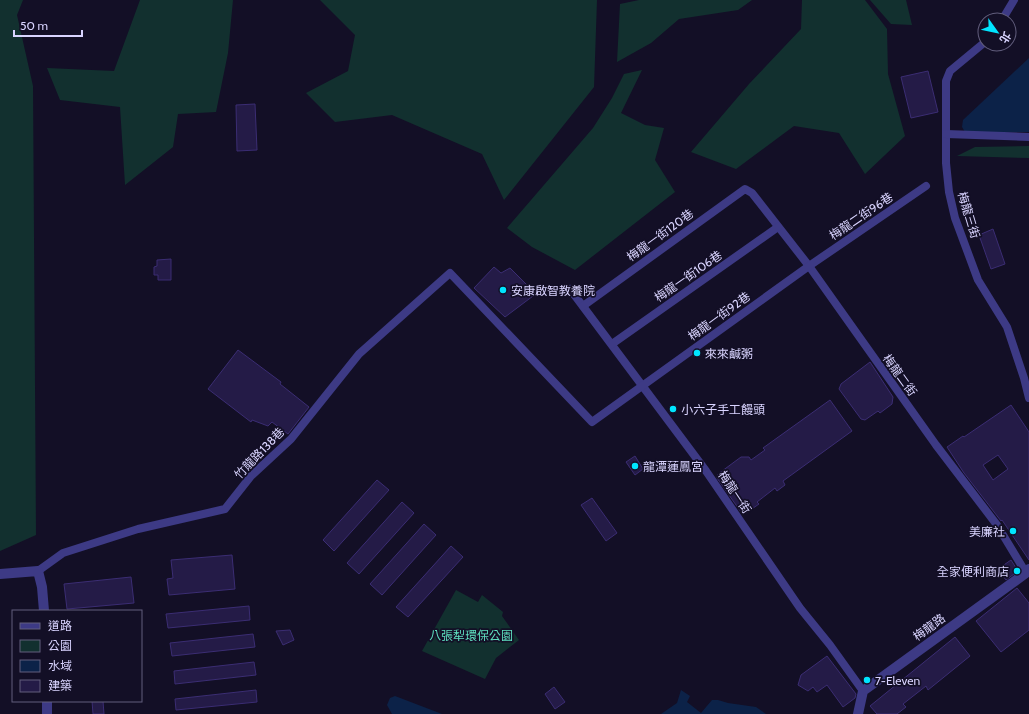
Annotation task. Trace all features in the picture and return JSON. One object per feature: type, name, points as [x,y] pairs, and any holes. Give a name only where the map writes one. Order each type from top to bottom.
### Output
[{"type":"street","points":[[1007,12],[1014,0]]},
{"type":"street","name":"梅龍三街","points":[[977,49],[950,71],[946,81],[946,163],[949,192],[955,218],[978,280],[1006,327],[1024,378],[1029,398]]},
{"type":"street","points":[[946,134],[1029,137]]},
{"type":"street","name":"梅龍二街96巷","points":[[809,266],[926,186]]},
{"type":"street","name":"梅龍一街120巷","points":[[583,306],[745,189],[752,193]]},
{"type":"street","name":"梅龍二街","points":[[752,193],[809,266],[936,445],[997,524],[1028,571]]},
{"type":"street","name":"梅龍一街106巷","points":[[612,344],[778,227]]},
{"type":"street","name":"梅龍一街92巷","points":[[592,422],[809,266]]},
{"type":"street","name":"竹龍路138巷","points":[[38,571],[63,553],[138,529],[225,508],[251,476],[291,438],[359,354],[450,273],[592,422]]},
{"type":"street","name":"梅龍一街","points":[[570,289],[706,471],[800,608],[863,691]]},
{"type":"street","points":[[0,574],[38,571],[42,587],[44,610]]},
{"type":"street","name":"梅龍路","points":[[863,691],[1028,571]]},
{"type":"street","points":[[858,714],[863,691]]},
{"type":"street","points":[[47,702],[47,714]]},
{"type":"green space","points":[[0,0],[23,0],[17,15],[33,86],[36,535],[0,551]]},
{"type":"green space","points":[[140,0],[233,0],[228,53],[216,112],[178,114],[173,147],[125,185],[120,107],[60,100],[47,68],[114,71]]},
{"type":"green space","points":[[320,0],[597,0],[594,87],[504,200],[482,154],[392,115],[335,122],[306,93],[348,71],[355,35]]},
{"type":"green space","points":[[639,0],[752,0],[738,10],[679,19],[651,43],[617,62],[620,4]]},
{"type":"green space","points":[[802,0],[865,0],[887,29],[888,74],[905,136],[865,174],[839,133],[794,126],[736,169],[691,152],[749,84],[801,29]]},
{"type":"green space","points":[[870,0],[906,0],[912,25],[891,24]]},
{"type":"green space","points":[[642,70],[621,113],[645,125],[664,128],[655,160],[675,192],[575,270],[532,247],[507,228],[593,128],[612,98],[624,74]]},
{"type":"green space","points":[[1029,146],[1029,158],[957,156],[975,147]]},
{"type":"green space","name":"八張犁環保公園","points":[[456,590],[478,602],[482,595],[503,612],[502,616],[519,640],[496,658],[485,679],[422,651]]},
{"type":"water","points":[[1029,58],[1029,132],[965,132],[962,127],[963,120]]},
{"type":"water","points":[[681,690],[690,696],[687,702],[701,713],[712,700],[718,700],[756,707],[766,714],[661,714],[677,703]]},
{"type":"water","points":[[395,696],[442,714],[392,714],[387,705],[390,698]]},
{"type":"building","points":[[928,71],[938,112],[911,118],[901,77]]},
{"type":"building","points":[[255,104],[257,150],[237,151],[236,105]]},
{"type":"building","points":[[993,229],[1005,264],[991,269],[979,235]]},
{"type":"building","points":[[171,259],[171,280],[158,280],[158,275],[154,275],[154,267],[157,266],[157,260]]},
{"type":"building","name":"安康啟智教養院","points":[[494,267],[501,273],[510,268],[531,289],[529,292],[533,296],[505,317],[474,288]]},
{"type":"building","points":[[238,350],[281,382],[280,384],[309,407],[288,434],[272,422],[268,426],[252,420],[251,422],[208,389]]},
{"type":"building","points":[[870,362],[893,397],[892,404],[880,413],[878,411],[865,420],[861,419],[839,389],[841,384]]},
{"type":"building","points":[[830,400],[852,431],[783,481],[785,485],[777,491],[775,488],[757,502],[759,504],[746,513],[741,512],[717,478],[718,474],[741,457],[749,457],[751,460],[765,450],[763,448]]},
{"type":"building","points":[[1011,405],[1029,432],[1029,560],[1002,520],[1001,521],[964,473],[947,447],[963,436],[964,437]],"holes":[[[998,455],[1008,469],[993,480],[983,465]]]},
{"type":"building","name":"龍潭蓮鳳宮","points":[[635,456],[643,469],[635,475],[626,462]]},
{"type":"building","points":[[377,480],[389,490],[334,551],[323,540]]},
{"type":"building","points":[[592,498],[617,533],[606,541],[581,505]]},
{"type":"building","points":[[402,502],[414,513],[359,574],[347,563]]},
{"type":"building","points":[[424,524],[436,535],[382,595],[370,584]]},
{"type":"building","points":[[451,546],[463,557],[408,617],[396,607]]},
{"type":"building","points":[[232,555],[235,589],[169,595],[167,579],[173,578],[171,560]]},
{"type":"building","points":[[1011,560],[1018,571],[1006,580],[998,569]]},
{"type":"building","points":[[131,577],[134,603],[67,609],[64,584]]},
{"type":"building","points":[[1017,588],[1029,603],[1029,630],[1001,652],[976,621]]},
{"type":"building","points":[[249,606],[250,620],[168,628],[166,614]]},
{"type":"building","points":[[290,630],[294,640],[283,645],[276,631]]},
{"type":"building","points":[[253,634],[255,647],[172,656],[170,643]]},
{"type":"building","points":[[955,637],[970,656],[928,690],[926,686],[903,704],[906,707],[897,714],[877,714],[870,706]]},
{"type":"building","points":[[827,656],[856,694],[855,698],[843,707],[827,685],[817,692],[813,687],[808,691],[798,685],[801,675]]},
{"type":"building","points":[[254,662],[256,675],[175,684],[174,671]]},
{"type":"building","points":[[554,687],[565,702],[555,709],[545,694]]},
{"type":"building","points":[[256,690],[257,702],[176,710],[175,699]]},
{"type":"building","points":[[92,702],[103,702],[104,714],[93,714]]},
{"type":"place","name":"安康啟智教養院","points":[[503,290]]},
{"type":"place","name":"來來鹹粥","points":[[697,353]]},
{"type":"place","name":"小六子手工饅頭","points":[[673,409]]},
{"type":"place","name":"龍潭蓮鳳宮","points":[[635,466]]},
{"type":"place","name":"美廉社","points":[[1013,531]]},
{"type":"place","name":"全家便利商店","points":[[1017,571]]},
{"type":"place","name":"7-Eleven","points":[[867,680]]}]
